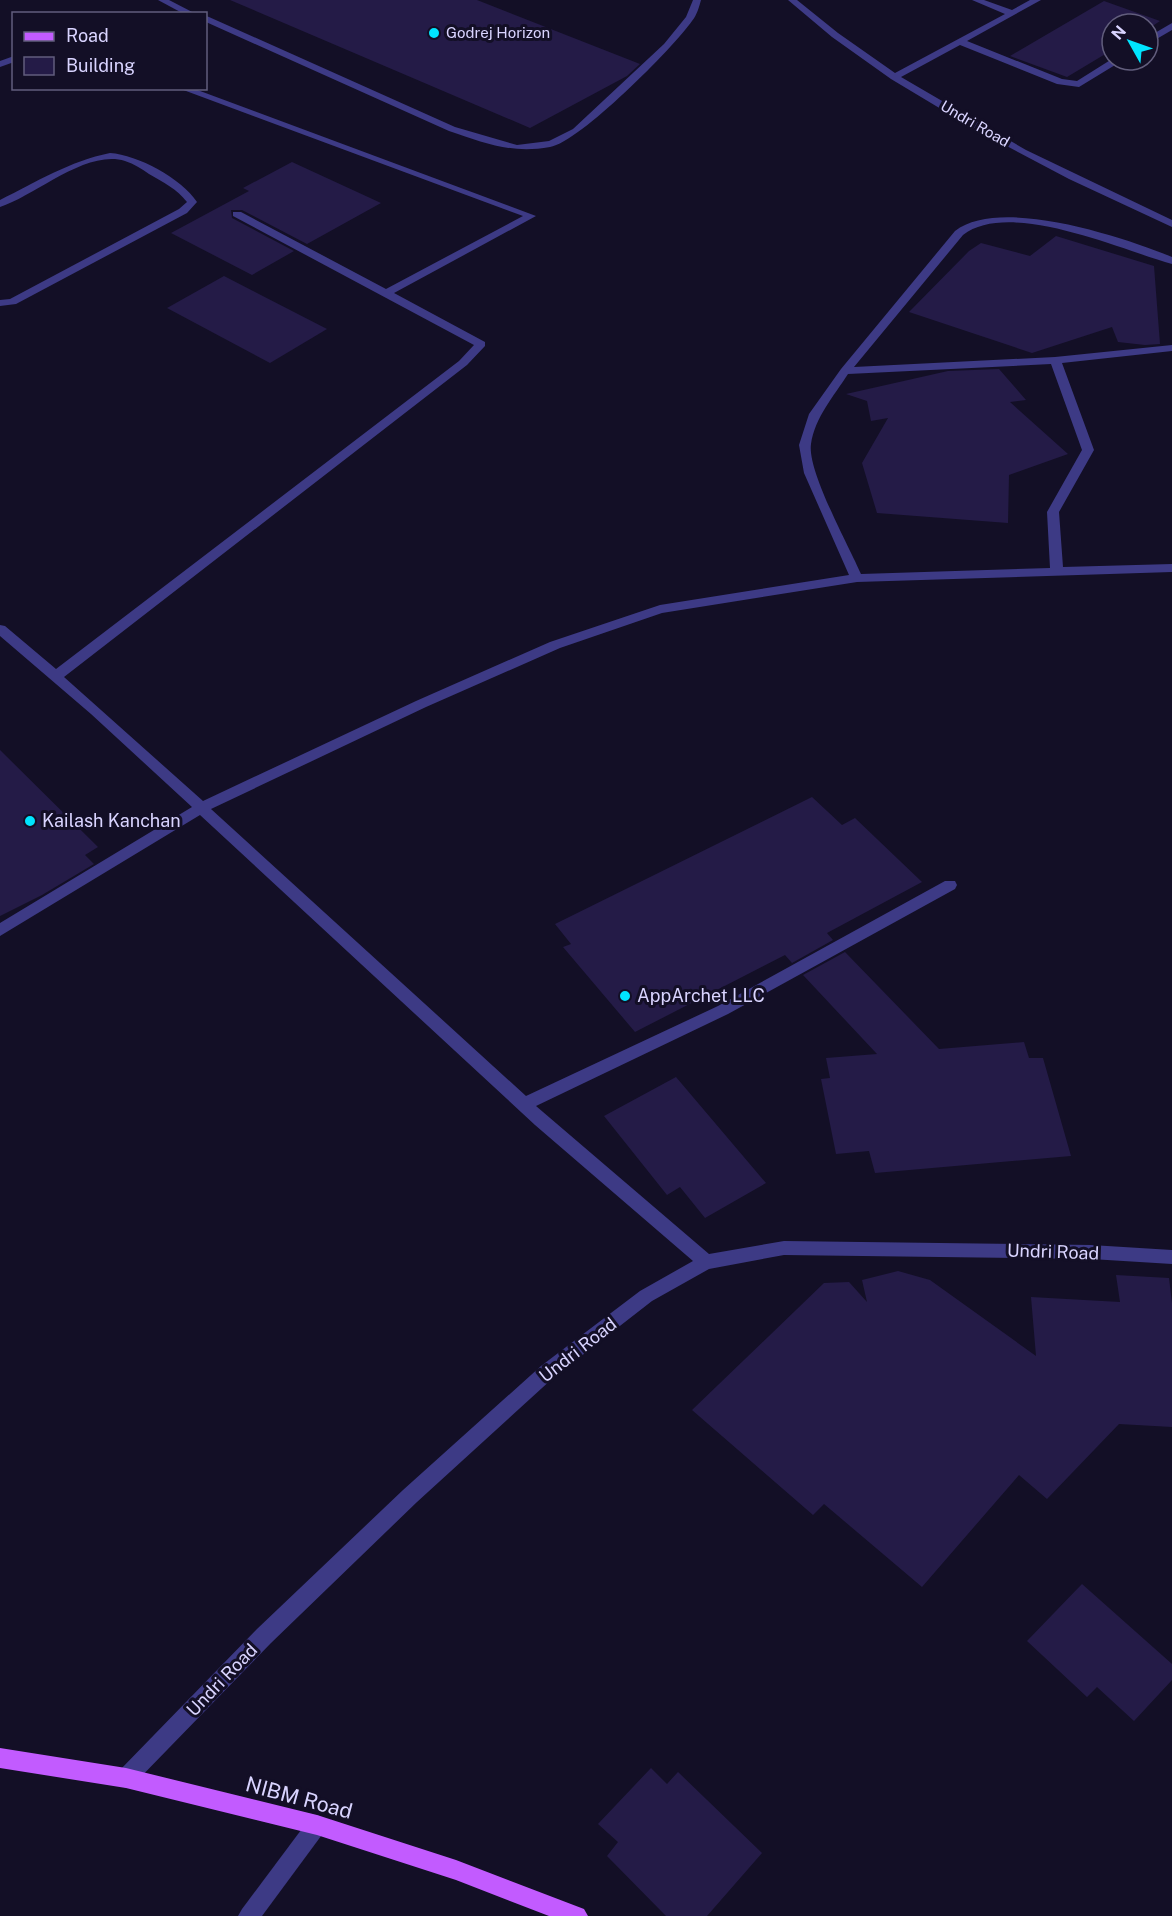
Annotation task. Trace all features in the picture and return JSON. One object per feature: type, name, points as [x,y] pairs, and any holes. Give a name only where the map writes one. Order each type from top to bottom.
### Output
[{"type":"main road","name":"NIBM Road","points":[[0,1758],[126,1778],[317,1825],[456,1870],[577,1916]]},
{"type":"street","points":[[162,0],[188,12]]},
{"type":"street","points":[[207,19],[452,129],[493,143],[517,148],[551,144],[576,131],[667,46],[690,18],[697,0]]},
{"type":"street","name":"Undri Road","points":[[792,0],[830,32],[894,77],[1065,175],[1172,224]]},
{"type":"street","points":[[976,0],[998,4],[1012,13]]},
{"type":"street","points":[[894,77],[1037,0]]},
{"type":"street","points":[[960,42],[1060,82],[1079,84],[1100,71]]},
{"type":"street","points":[[187,90],[531,216],[387,293]]},
{"type":"street","points":[[0,204],[86,161],[103,156],[123,157],[139,164],[186,192],[192,202],[183,211],[12,302],[0,303]]},
{"type":"street","points":[[56,676],[463,363],[481,344],[237,214]]},
{"type":"street","points":[[857,578],[810,473],[805,445],[815,414],[845,371],[959,233],[970,225],[988,221],[1029,222],[1064,228],[1143,250],[1172,261]]},
{"type":"street","points":[[845,371],[1055,360],[1172,348]]},
{"type":"street","points":[[1055,360],[1088,450],[1053,512],[1057,572]]},
{"type":"street","points":[[0,930],[201,808],[421,704],[555,645],[660,609],[857,578],[1172,568]]},
{"type":"street","points":[[0,630],[56,676],[524,1104],[706,1262]]},
{"type":"street","points":[[524,1104],[723,1010],[950,885]]},
{"type":"street","name":"Undri Road","points":[[126,1778],[264,1636],[410,1496],[547,1372],[646,1296],[706,1262],[784,1248],[1091,1252],[1172,1257]]},
{"type":"street","points":[[249,1916],[317,1825]]},
{"type":"building","name":"Godrej Horizon","points":[[230,0],[477,0],[640,64],[627,76],[530,128]]},
{"type":"building","points":[[1104,1],[1135,12],[1100,12],[1100,57],[1067,77],[1010,56]]},
{"type":"building","points":[[292,162],[381,203],[307,244],[242,210],[231,210],[232,218],[294,251],[252,275],[171,233],[249,191],[243,188]]},
{"type":"building","points":[[1056,236],[1154,266],[1160,344],[1118,342],[1112,327],[1032,353],[909,312],[969,251],[981,243],[1030,256]]},
{"type":"building","points":[[224,276],[327,329],[270,363],[167,308]]},
{"type":"building","points":[[999,369],[1026,400],[1010,402],[1068,454],[1009,475],[1008,523],[877,513],[862,463],[888,418],[871,421],[867,401],[846,394],[948,371]]},
{"type":"building","name":"Kailash Kanchan","points":[[0,750],[98,847],[85,855],[94,864],[42,895],[0,916]]},
{"type":"building","points":[[812,797],[842,825],[855,818],[922,882],[827,933],[833,940],[792,963],[785,955],[635,1032],[563,947],[571,944],[555,924]]},
{"type":"building","points":[[845,952],[939,1049],[1024,1042],[1029,1058],[1043,1058],[1071,1156],[875,1173],[869,1151],[836,1154],[821,1079],[830,1078],[826,1058],[877,1054],[803,975]]},
{"type":"building","points":[[676,1077],[766,1183],[705,1218],[680,1187],[667,1195],[604,1116]]},
{"type":"building","points":[[898,1271],[930,1280],[1036,1356],[1031,1297],[1120,1302],[1116,1275],[1169,1278],[1172,1303],[1172,1427],[1119,1424],[1047,1499],[1019,1475],[922,1587],[824,1504],[813,1515],[692,1410],[824,1283],[849,1282],[867,1302],[862,1280]]},
{"type":"building","points":[[1082,1584],[1172,1664],[1172,1680],[1134,1721],[1097,1687],[1087,1697],[1027,1641]]},
{"type":"building","points":[[651,1768],[667,1784],[678,1772],[762,1853],[707,1916],[666,1916],[607,1856],[618,1842],[598,1824]]},
{"type":"place","name":"Godrej Horizon","points":[[434,33]]},
{"type":"place","name":"Kailash Kanchan","points":[[30,821]]},
{"type":"place","name":"AppArchet LLC","points":[[625,996]]}]
